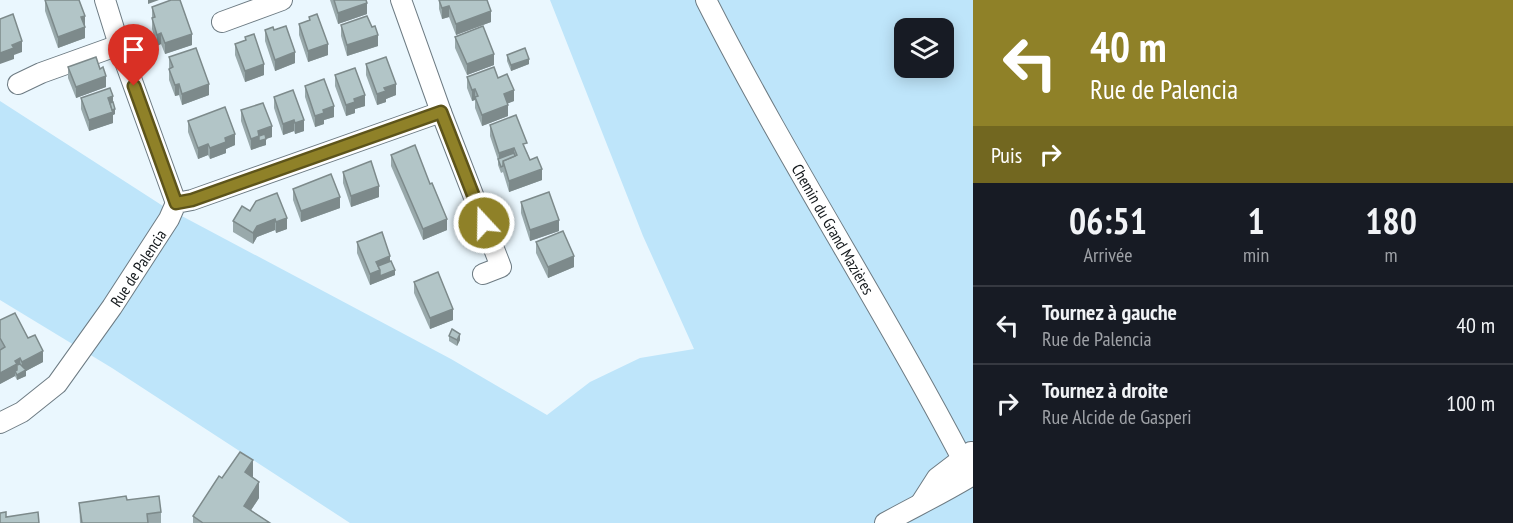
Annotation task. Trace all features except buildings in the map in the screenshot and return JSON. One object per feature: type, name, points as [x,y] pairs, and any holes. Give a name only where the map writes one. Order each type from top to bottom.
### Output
[{"type":"street","points":[[105,0],[176,203],[203,196],[441,112]]},
{"type":"street","points":[[222,22],[282,0]]},
{"type":"street","points":[[401,0],[441,112],[501,267],[483,274]]},
{"type":"street","name":"Chemin du Grand Mazières","points":[[706,0],[747,81],[916,374],[967,454],[971,476],[885,523]]},
{"type":"street","points":[[18,84],[41,73],[119,45]]},
{"type":"street","name":"Rue de Palencia","points":[[0,423],[22,412],[57,384],[112,307],[169,219],[176,203]]},
{"type":"shaded area","points":[[550,0],[973,0],[973,523],[350,523],[112,368],[0,300],[0,101],[163,206],[451,359],[547,415],[590,382],[640,358],[694,349],[643,236]]},
{"type":"route","points":[[134,86],[176,203],[192,200],[441,112],[484,223]]}]
